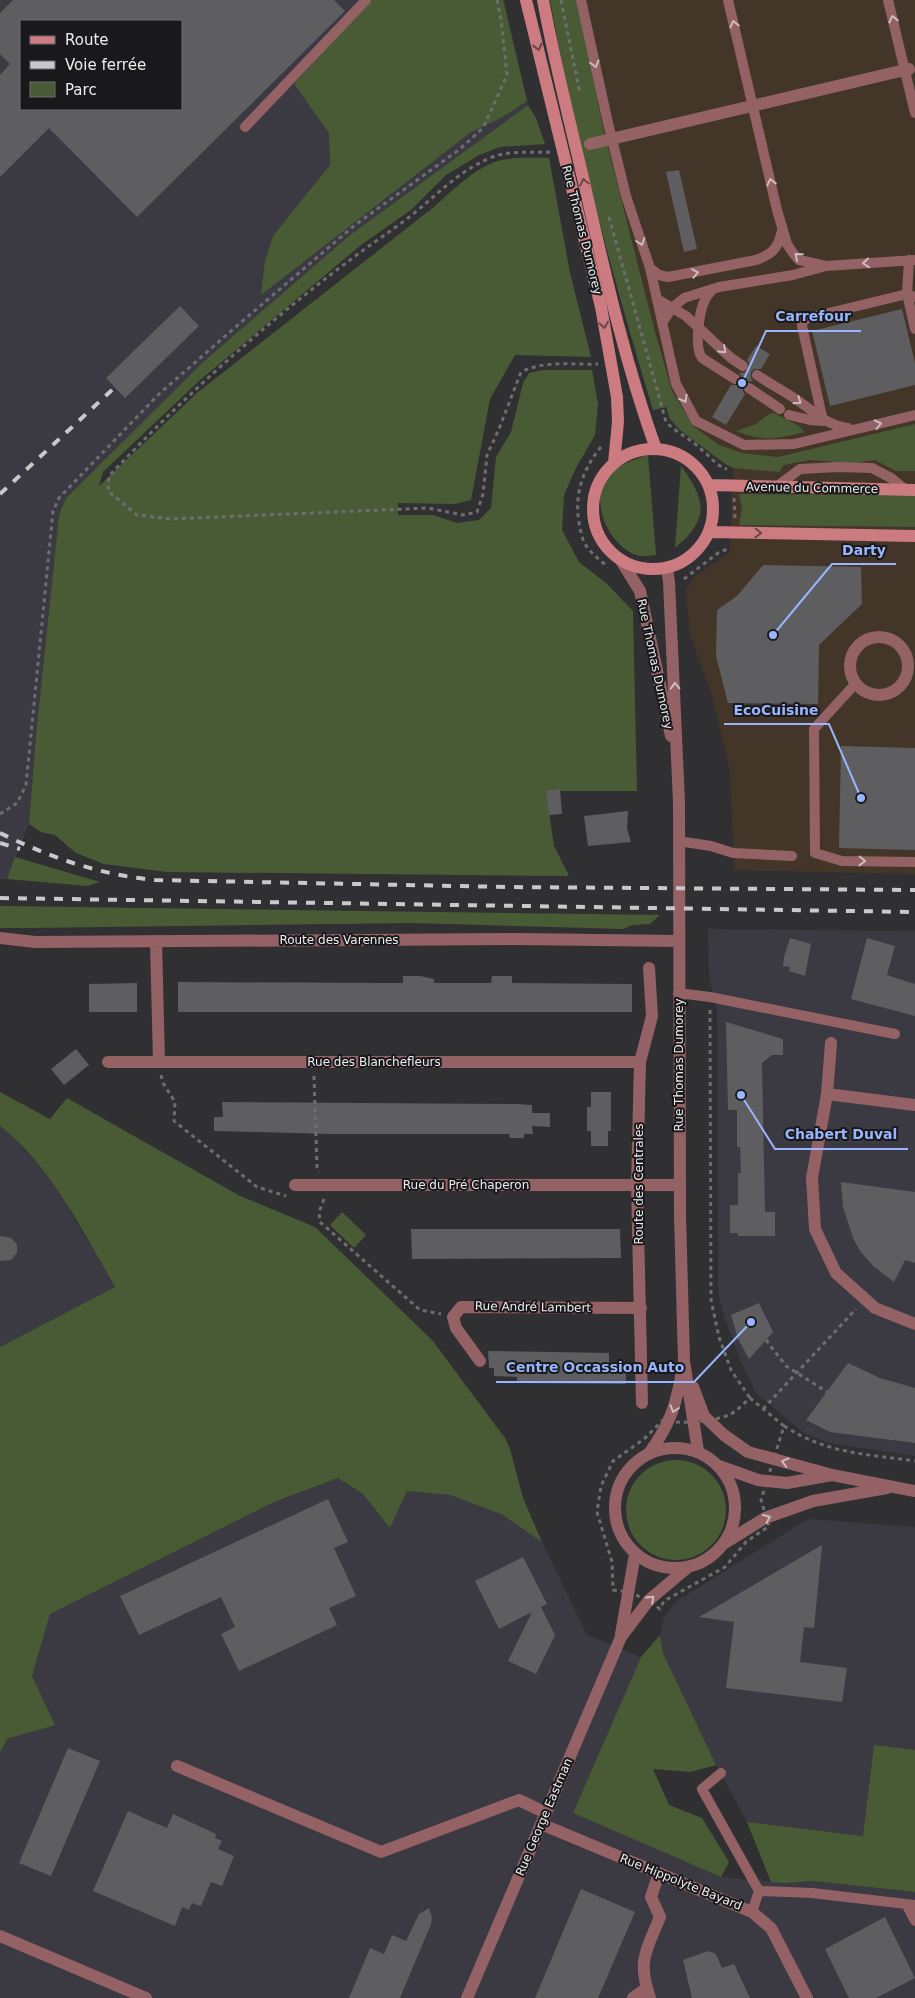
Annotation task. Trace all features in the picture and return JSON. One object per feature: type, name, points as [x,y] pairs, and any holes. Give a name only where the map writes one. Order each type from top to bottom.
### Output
[{"type":"main road","name":"Rue Thomas Dumorey","points":[[526,0],[601,307],[611,362],[617,414],[614,463]]},
{"type":"main road","name":"Rue Thomas Dumorey","points":[[543,0],[555,65],[608,290],[644,417],[656,449]]},
{"type":"main road","points":[[656,449],[672,452],[687,460],[700,471],[708,485],[713,501],[713,517],[709,532],[692,555],[684,561],[666,568],[644,569],[622,562],[607,550],[597,533],[592,514],[597,486],[601,477],[614,463],[634,452],[656,449]]},
{"type":"main road","name":"Avenue du Commerce","points":[[708,485],[910,490]]},
{"type":"main road","points":[[709,532],[915,536]]},
{"type":"street","points":[[590,144],[907,69]]},
{"type":"street","name":"Rue Thomas Dumorey","points":[[622,562],[640,591],[678,769]]},
{"type":"street","name":"Rue Thomas Dumorey","points":[[666,568],[669,590],[678,769],[678,993],[684,1361],[698,1451]]},
{"type":"street","points":[[872,637],[891,639],[910,653],[908,660],[910,677],[896,689],[880,694],[867,692],[856,683],[851,675],[850,665],[852,656],[856,648],[863,641],[872,637]]},
{"type":"street","name":"Route des Varennes","points":[[0,938],[35,942],[517,939],[679,941]]},
{"type":"street","points":[[156,941],[158,1062]]},
{"type":"street","name":"Route des Centrales","points":[[642,1403],[637,1184],[640,1062],[652,1016],[648,968]]},
{"type":"street","points":[[831,1043],[827,1094],[812,1178],[816,1229],[836,1273],[875,1308],[915,1324]]},
{"type":"street","name":"Rue des Blanchefleurs","points":[[108,1062],[640,1062]]},
{"type":"street","points":[[827,1094],[915,1105]]},
{"type":"street","name":"Rue du Pré Chaperon","points":[[295,1185],[680,1185]]},
{"type":"street","name":"Rue André Lambert","points":[[453,1317],[461,1307],[475,1306],[641,1308]]},
{"type":"street","points":[[453,1317],[456,1328],[480,1361]]},
{"type":"street","points":[[684,1361],[704,1416],[724,1435],[748,1452],[832,1475],[915,1491]]},
{"type":"street","name":"Rue Thomas Dumorey","points":[[650,1452],[664,1432],[678,1398],[684,1361]]},
{"type":"street","points":[[832,1475],[787,1483],[758,1480],[719,1466],[698,1451],[674,1447],[650,1452],[633,1463],[621,1479],[614,1499],[615,1519],[622,1538],[635,1554],[659,1567],[687,1568],[709,1559],[725,1543],[765,1518],[813,1501],[893,1487]]},
{"type":"street","points":[[719,1466],[731,1483],[736,1504],[734,1524],[725,1543]]},
{"type":"street","name":"Rue George Eastman","points":[[467,1998],[621,1637],[635,1554]]},
{"type":"street","name":"Rue George Eastman","points":[[621,1637],[649,1600],[687,1568]]},
{"type":"street","name":"Rue Hippolyte Bayard","points":[[177,1766],[381,1852],[519,1800],[544,1819],[659,1873],[752,1912],[772,1928],[807,1998]]},
{"type":"street","points":[[633,1998],[648,1993],[644,1980],[643,1960],[660,1917],[651,1897],[659,1873]]},
{"type":"street","points":[[0,1936],[146,1998]]},
{"type":"lane","points":[[245,127],[366,0]]},
{"type":"lane","points":[[581,0],[626,196],[650,268],[676,384],[696,421],[744,445],[794,444],[915,415]]},
{"type":"lane","points":[[728,0],[787,244],[799,260],[826,266]]},
{"type":"lane","points":[[888,0],[907,69],[915,113]]},
{"type":"lane","points":[[650,268],[659,275],[668,277],[756,260],[774,250],[779,244],[783,230]]},
{"type":"lane","points":[[662,323],[672,308],[684,298],[712,290],[793,275],[826,266],[912,260],[911,296],[915,329]]},
{"type":"lane","points":[[712,290],[704,300],[697,343],[698,353],[702,358],[735,379]]},
{"type":"lane","points":[[823,421],[802,326],[803,321],[808,318],[911,296]]},
{"type":"lane","points":[[657,299],[686,316],[731,358],[743,366]]},
{"type":"lane","points":[[757,375],[797,400],[823,421]]},
{"type":"lane","points":[[749,388],[780,409]]},
{"type":"lane","points":[[789,415],[857,429]]},
{"type":"lane","points":[[776,487],[800,469],[837,467],[872,468],[910,490]]},
{"type":"lane","points":[[856,683],[814,729],[815,853],[842,861],[915,862]]},
{"type":"lane","points":[[678,841],[711,846],[733,853],[792,856]]},
{"type":"lane","points":[[678,993],[710,997],[895,1034]]},
{"type":"lane","points":[[721,1773],[702,1789],[759,1891],[752,1912]]},
{"type":"lane","points":[[759,1891],[812,1893],[911,1904],[915,1921]]},
{"type":"path","points":[[0,814],[17,803],[26,785],[53,511],[59,498],[159,394],[202,356],[355,225],[460,149],[483,128],[507,75],[497,0]]},
{"type":"path","points":[[563,151],[502,154],[462,173],[409,218],[358,254],[229,359],[182,402],[109,476],[108,491],[137,514],[170,519],[428,508],[463,515],[478,512],[483,494],[487,455],[500,429],[521,372],[532,367],[550,364],[611,362]]},
{"type":"path","points":[[644,417],[663,412]]},
{"type":"path","points":[[603,444],[584,472],[579,487],[577,516],[581,534],[587,548],[613,572]]},
{"type":"path","points":[[669,590],[705,563],[736,545],[734,486]]},
{"type":"path","points":[[710,997],[711,1300],[719,1337],[731,1370],[750,1398],[784,1426],[803,1438],[838,1451],[915,1460]]},
{"type":"path","points":[[158,1062],[163,1083],[175,1102],[174,1121],[257,1187],[286,1196]]},
{"type":"path","points":[[314,1063],[317,1167],[326,1195],[319,1212],[320,1222],[420,1310],[453,1317]]},
{"type":"path","points":[[763,1409],[866,1300]]},
{"type":"path","points":[[766,1340],[786,1366],[827,1392]]},
{"type":"path","points":[[750,1398],[730,1414],[708,1420],[693,1422],[669,1422],[663,1420],[644,1439],[613,1461],[601,1486],[597,1512],[612,1562],[613,1590],[628,1592],[649,1600],[660,1609],[664,1601],[725,1567],[746,1542],[769,1526],[761,1500],[784,1426]]},
{"type":"shaded area","points":[[0,0],[504,0],[528,105],[350,235],[202,363],[66,498],[59,515],[36,735],[29,824],[7,879],[0,879]]},
{"type":"shaded area","points":[[566,0],[915,0],[915,874],[734,870],[730,770],[712,696],[690,634],[686,590],[696,575],[730,553],[733,468],[715,457],[670,419]]},
{"type":"shaded area","points":[[708,929],[915,931],[915,1456],[829,1443],[804,1433],[756,1393],[742,1364],[725,1319],[718,1293],[717,1009],[709,976]]},
{"type":"shaded area","points":[[0,1126],[11,1135],[51,1179],[115,1287],[0,1347]]},
{"type":"shaded area","points":[[338,1478],[363,1494],[390,1528],[407,1491],[450,1495],[501,1514],[542,1542],[587,1635],[641,1657],[573,1813],[721,1877],[785,1883],[813,1881],[915,1892],[915,1998],[0,1998],[0,1753],[7,1739],[54,1724],[32,1676],[50,1614],[274,1502]]},
{"type":"shaded area","points":[[808,1519],[915,1527],[915,1750],[874,1745],[864,1836],[747,1822],[716,1765],[663,1653],[660,1635],[664,1618],[677,1601]]},
{"type":"green space","points":[[370,0],[503,0],[527,101],[501,118],[471,132],[261,295],[265,261],[273,236],[330,165],[329,133],[294,84]]},
{"type":"green space","points":[[550,0],[578,0],[603,128],[655,332],[672,391],[693,426],[719,445],[743,453],[778,457],[915,424],[915,471],[896,471],[875,460],[852,463],[810,460],[784,465],[779,472],[733,468],[680,430],[670,419],[666,407],[653,410],[623,309],[583,155]]},
{"type":"green space","points":[[528,105],[536,118],[545,144],[500,147],[479,155],[446,175],[411,210],[361,245],[199,381],[103,472],[99,486],[197,393],[435,206],[475,172],[502,160],[549,158],[570,273],[591,357],[515,355],[490,399],[471,500],[455,504],[398,503],[398,515],[433,515],[457,523],[479,520],[491,508],[496,457],[511,432],[523,383],[529,373],[543,370],[592,370],[598,404],[595,435],[576,468],[564,495],[562,530],[579,562],[606,583],[633,611],[637,791],[546,791],[554,846],[569,876],[167,872],[104,864],[76,853],[55,835],[41,832],[29,824],[36,735],[59,515],[66,498],[202,363],[350,235]]},
{"type":"green space","points":[[774,413],[799,426],[804,432],[762,438],[736,431],[754,425],[769,414]]},
{"type":"green space","points":[[648,455],[656,555],[640,556],[629,552],[612,535],[601,511],[600,499],[602,487],[611,473],[626,463]]},
{"type":"green space","points":[[681,466],[696,489],[700,509],[699,518],[694,528],[675,548]]},
{"type":"green space","points":[[739,494],[915,495],[915,527],[739,525],[742,509]]},
{"type":"green space","points":[[15,857],[100,882],[87,886],[7,879]]},
{"type":"green space","points":[[0,906],[660,915],[650,924],[633,925],[623,929],[412,923],[0,928]]},
{"type":"green space","points":[[0,1092],[50,1119],[67,1098],[240,1196],[315,1227],[432,1340],[505,1438],[510,1449],[523,1498],[542,1542],[501,1514],[450,1495],[407,1491],[390,1528],[363,1494],[338,1478],[274,1502],[50,1614],[32,1676],[55,1725],[7,1739],[0,1753],[0,1347],[115,1287],[78,1222],[50,1180],[35,1160],[0,1126]]},
{"type":"green space","points":[[342,1212],[366,1235],[354,1248],[330,1225]]},
{"type":"green space","points":[[676,1460],[686,1461],[704,1468],[718,1482],[725,1500],[725,1520],[718,1538],[704,1552],[686,1559],[676,1560],[666,1559],[648,1552],[634,1538],[627,1520],[626,1510],[627,1500],[634,1482],[648,1468],[666,1461]]},
{"type":"green space","points":[[660,1635],[663,1653],[716,1765],[690,1772],[653,1769],[669,1805],[702,1818],[729,1862],[721,1877],[573,1813],[641,1657]]},
{"type":"green space","points":[[874,1745],[915,1750],[915,1892],[813,1881],[771,1882],[747,1822],[863,1836]]},
{"type":"building","points":[[13,0],[334,0],[345,11],[137,217],[49,128],[0,177],[0,75],[10,64],[0,54],[0,13]]},
{"type":"building","points":[[679,170],[697,249],[684,252],[666,172]]},
{"type":"building","points":[[180,306],[199,326],[125,398],[106,378]]},
{"type":"building","points":[[902,309],[915,363],[915,385],[830,406],[812,331]]},
{"type":"building","points":[[756,346],[770,354],[761,369],[754,369],[751,372],[753,381],[746,382],[743,385],[745,394],[726,425],[712,417],[731,385],[738,385],[741,382],[739,373],[746,372],[749,369],[747,360]]},
{"type":"building","points":[[763,565],[861,567],[862,604],[819,645],[818,704],[728,703],[716,656],[717,610],[737,596]]},
{"type":"building","points":[[841,746],[915,748],[915,850],[839,848]]},
{"type":"building","points":[[560,789],[562,814],[549,815],[546,791]]},
{"type":"building","points":[[628,811],[627,828],[631,842],[588,846],[584,816]]},
{"type":"building","points":[[790,938],[811,944],[805,976],[789,971],[790,967],[783,966]]},
{"type":"building","points":[[867,938],[895,946],[887,975],[915,984],[915,1016],[851,999]]},
{"type":"building","points":[[403,976],[420,976],[434,979],[434,983],[491,983],[492,976],[512,976],[512,983],[632,984],[632,1012],[178,1012],[178,982],[403,983]]},
{"type":"building","points":[[137,983],[137,1012],[89,1012],[89,984]]},
{"type":"building","points":[[726,1022],[783,1039],[783,1055],[772,1055],[762,1063],[765,1212],[775,1212],[775,1236],[738,1236],[738,1233],[730,1233],[730,1205],[738,1205],[738,1173],[741,1173],[740,1147],[737,1147],[737,1110],[728,1110]]},
{"type":"building","points":[[76,1049],[89,1065],[64,1085],[51,1069]]},
{"type":"building","points":[[591,1092],[611,1092],[611,1131],[608,1131],[608,1146],[591,1146],[591,1131],[587,1131],[587,1107],[591,1107]]},
{"type":"building","points":[[222,1102],[532,1105],[532,1113],[550,1113],[550,1127],[532,1126],[533,1134],[524,1134],[524,1138],[510,1138],[509,1134],[333,1134],[214,1131],[214,1117],[223,1117]]},
{"type":"building","points":[[841,1182],[915,1192],[915,1263],[905,1260],[894,1282],[873,1266],[860,1251],[853,1238],[843,1207]]},
{"type":"building","points":[[411,1229],[620,1229],[621,1258],[412,1259]]},
{"type":"building","points":[[0,1236],[11,1238],[17,1244],[17,1253],[11,1260],[0,1261]]},
{"type":"building","points":[[759,1303],[773,1332],[749,1359],[738,1339],[731,1315]]},
{"type":"building","points":[[488,1351],[609,1353],[609,1369],[626,1369],[626,1384],[517,1383],[517,1377],[494,1376],[494,1368],[489,1368]]},
{"type":"building","points":[[848,1363],[880,1378],[915,1388],[915,1443],[830,1432],[806,1420]]},
{"type":"building","points":[[328,1499],[348,1542],[334,1548],[356,1596],[329,1608],[337,1625],[239,1671],[221,1634],[235,1627],[221,1597],[139,1635],[120,1596]]},
{"type":"building","points":[[822,1545],[814,1628],[804,1627],[800,1662],[847,1668],[842,1702],[726,1688],[734,1622],[699,1617]]},
{"type":"building","points":[[523,1557],[547,1604],[541,1607],[555,1635],[536,1674],[508,1661],[532,1612],[499,1629],[475,1581]]},
{"type":"building","points":[[68,1748],[100,1761],[51,1876],[19,1863]]},
{"type":"building","points":[[128,1811],[167,1828],[173,1814],[216,1834],[215,1838],[222,1841],[218,1849],[234,1856],[222,1886],[211,1882],[201,1906],[192,1903],[189,1910],[182,1907],[175,1926],[93,1891]]},
{"type":"building","points":[[581,1889],[635,1912],[598,1998],[535,1998]]},
{"type":"building","points":[[429,1908],[432,1917],[431,1924],[400,1998],[349,1998],[370,1948],[384,1954],[392,1935],[406,1941],[419,1914]]},
{"type":"building","points":[[885,1917],[915,1978],[876,1998],[849,1998],[825,1949]]},
{"type":"building","points":[[708,1951],[716,1954],[722,1968],[734,1964],[750,1998],[692,1998],[683,1960]]},
{"type":"railway","points":[[0,494],[113,389]]},
{"type":"railway","points":[[0,833],[37,850],[75,864],[114,874],[155,880],[506,887],[915,890]]},
{"type":"railway","points":[[0,843],[20,849]]},
{"type":"railway","points":[[0,898],[915,912]]},
{"type":"place","name":"Carrefour","points":[[742,383]]},
{"type":"place","name":"Darty","points":[[773,635]]},
{"type":"place","name":"EcoCuisine","points":[[861,798]]},
{"type":"place","name":"Chabert Duval","points":[[741,1095]]},
{"type":"place","name":"Centre Occassion Auto","points":[[751,1322]]}]
